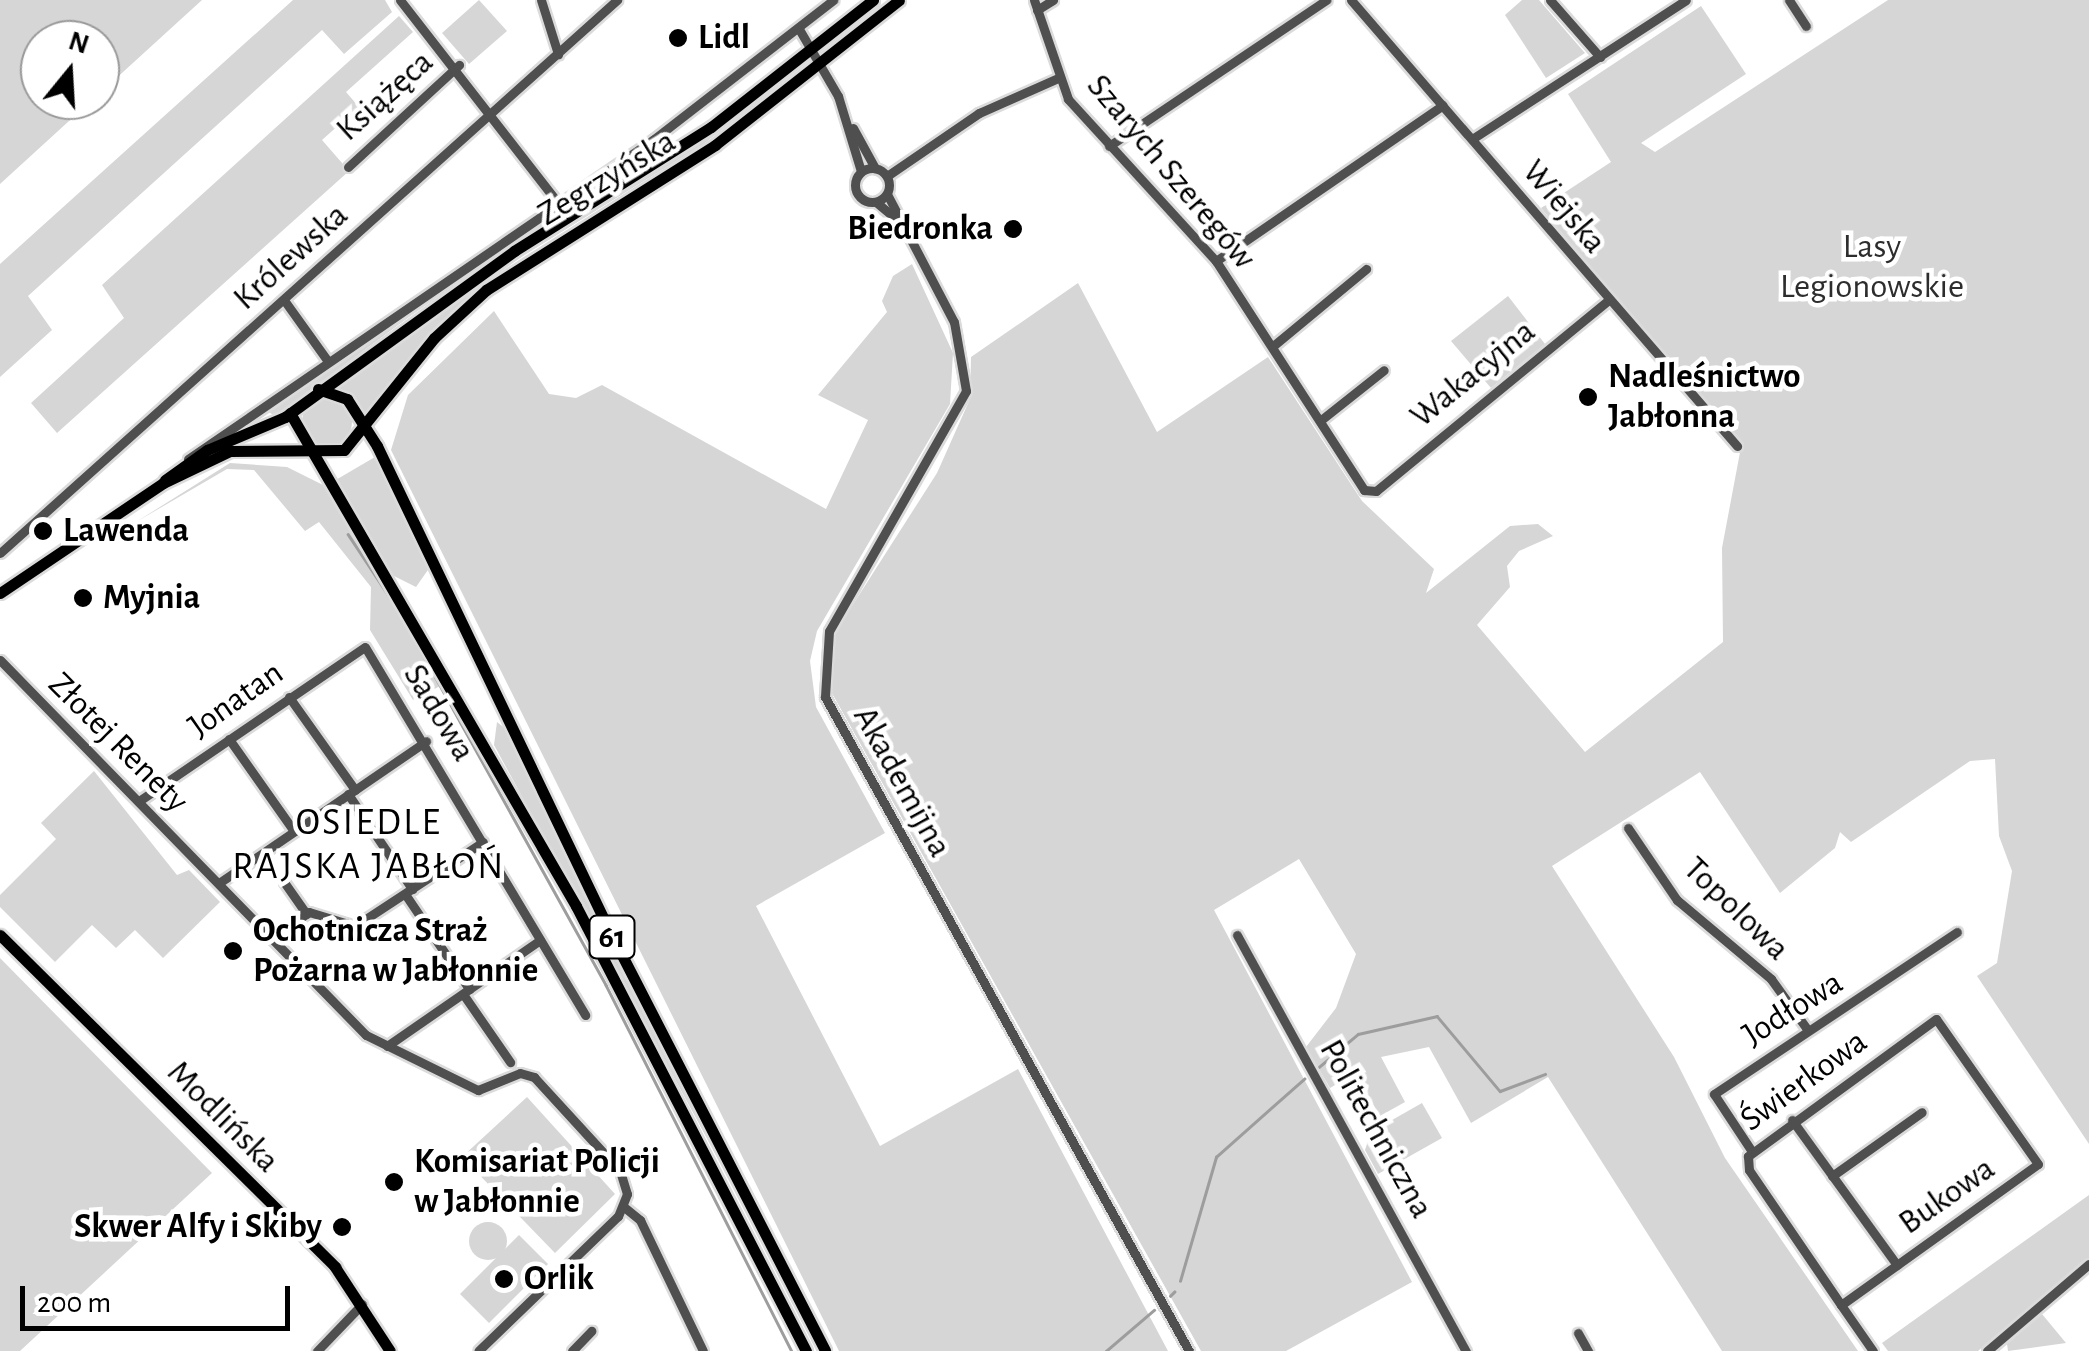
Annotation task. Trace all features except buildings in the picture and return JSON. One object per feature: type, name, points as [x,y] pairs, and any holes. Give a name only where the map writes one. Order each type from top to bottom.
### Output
[{"type":"main road","name":"Zegrzyńska","points":[[318,389],[815,49],[873,0]]},
{"type":"main road","name":"Zegrzyńska","points":[[365,425],[486,290],[716,145],[899,0]]},
{"type":"main road","points":[[0,594],[162,483],[186,460],[290,413],[318,389],[342,396],[365,425],[337,453],[244,446],[162,483]]},
{"type":"main road","name":"61","points":[[290,413],[307,451],[576,906],[806,1351]]},
{"type":"main road","name":"61","points":[[365,425],[825,1351]]},
{"type":"main road","name":"Modlińska","points":[[0,935],[364,1302],[390,1351]]},
{"type":"street","points":[[400,0],[460,65],[559,204]]},
{"type":"street","points":[[542,0],[558,54]]},
{"type":"street","name":"Królewska","points":[[0,552],[618,0]]},
{"type":"street","points":[[186,460],[559,204],[833,0]]},
{"type":"street","points":[[1035,5],[1053,0]]},
{"type":"street","points":[[1109,146],[1326,0]]},
{"type":"street","name":"Wiejska","points":[[1351,0],[1607,301],[1737,446]]},
{"type":"street","points":[[1550,0],[1600,56]]},
{"type":"street","points":[[1472,139],[1686,0]]},
{"type":"street","points":[[1789,0],[1806,26]]},
{"type":"street","name":"Szarych Szeregów","points":[[1035,5],[1058,78],[1109,146],[1216,261],[1364,490],[1376,491]]},
{"type":"street","points":[[799,29],[815,49],[875,168],[886,176]]},
{"type":"street","name":"Książęca","points":[[348,167],[460,65]]},
{"type":"street","points":[[886,176],[979,113],[1058,78]]},
{"type":"street","points":[[1216,261],[1443,105]]},
{"type":"street","points":[[851,126],[861,171],[855,192],[876,202],[887,194],[886,176]]},
{"type":"street","points":[[861,171],[875,168]]},
{"type":"street","name":"Akademijna","points":[[887,194],[954,322],[966,391],[829,632],[825,696],[1189,1351]]},
{"type":"street","name":"Akademijna","points":[[876,202],[902,224]]},
{"type":"street","points":[[1273,346],[1366,270]]},
{"type":"street","points":[[284,300],[327,360]]},
{"type":"street","name":"Wakacyjna","points":[[1376,491],[1607,301]]},
{"type":"street","points":[[1321,420],[1384,370]]},
{"type":"street","name":"Jonatan","points":[[139,800],[364,647]]},
{"type":"street","name":"Sadowa","points":[[364,647],[426,741],[585,1015]]},
{"type":"street","name":"Złotej Renety","points":[[0,660],[272,938],[387,1046],[474,1088],[534,1077],[620,1172],[624,1207]]},
{"type":"street","points":[[288,697],[352,792],[510,1062]]},
{"type":"street","points":[[229,738],[294,831]]},
{"type":"street","points":[[218,883],[426,741]]},
{"type":"street","name":"Topolowa","points":[[1628,828],[1677,900],[1772,978],[1807,1029]]},
{"type":"street","points":[[284,882],[306,914],[355,926],[483,842]]},
{"type":"street","points":[[272,938],[306,914]]},
{"type":"street","name":"Jodłowa","points":[[1751,1150],[1714,1094],[1957,932]]},
{"type":"street","name":"Politechniczna","points":[[1237,935],[1466,1351]]},
{"type":"street","points":[[387,1046],[540,940]]},
{"type":"street","name":"Świerkowa","points":[[1873,1351],[1749,1170],[1751,1150],[1936,1019]]},
{"type":"street","name":"Bukowa","points":[[1841,1305],[2038,1164],[1936,1019]]},
{"type":"street","points":[[1832,1176],[1922,1112]]},
{"type":"street","points":[[1792,1120],[1896,1265]]},
{"type":"street","points":[[478,1351],[624,1207],[640,1220],[703,1351]]},
{"type":"street","points":[[1987,1351],[2089,1264]]},
{"type":"street","points":[[318,1351],[364,1302]]},
{"type":"street","points":[[572,1351],[591,1332]]},
{"type":"street","points":[[1578,1333],[1588,1351]]},
{"type":"green space","points":[[0,0],[202,0],[120,75],[120,20],[20,20],[20,120],[70,120],[0,184]]},
{"type":"green space","points":[[293,0],[385,0],[392,12],[344,54],[322,30],[28,296],[52,330],[0,377],[0,264]]},
{"type":"green space","points":[[479,0],[507,31],[469,64],[442,33]]},
{"type":"green space","points":[[1522,0],[1539,0],[1585,53],[1546,78],[1505,15]]},
{"type":"green space","name":"Lasy Legionowskie","points":[[1888,0],[2089,0],[2089,1144],[1977,976],[1997,963],[2012,871],[1999,836],[1995,759],[1970,761],[1851,842],[1840,832],[1835,848],[1780,893],[1700,772],[1552,866],[1674,1057],[1725,1158],[1858,1351],[1722,1351],[1548,1077],[1471,1123],[1429,1047],[1381,1057],[1405,1102],[1380,1116],[1355,1073],[1330,1088],[1306,1047],[1336,1008],[1356,954],[1299,859],[1214,910],[1412,1282],[1286,1351],[1201,1351],[829,688],[836,631],[937,473],[970,399],[971,357],[1078,283],[1157,432],[1268,357],[1362,501],[1434,569],[1426,593],[1510,526],[1538,524],[1553,536],[1519,551],[1507,566],[1510,587],[1477,625],[1585,752],[1723,642],[1722,548],[1741,447],[1541,208],[1611,162],[1568,94],[1701,6],[1746,74],[1641,143],[1655,152]]},
{"type":"green space","points":[[399,16],[413,32],[346,92],[359,107],[322,140],[349,171],[57,433],[31,403],[124,318],[102,285]]},
{"type":"green space","points":[[791,77],[702,145],[508,265],[430,335],[363,415],[336,389],[523,252]]},
{"type":"green space","points":[[554,209],[276,416],[262,409]]},
{"type":"green space","points":[[912,264],[953,353],[950,404],[817,631],[810,661],[816,707],[885,833],[756,906],[880,1146],[1018,1069],[1168,1351],[839,1351],[391,450],[408,395],[494,311],[549,394],[576,398],[602,385],[826,509],[868,420],[818,395],[887,312],[882,301],[893,276]]},
{"type":"green space","points":[[1508,296],[1545,344],[1491,388],[1451,341]]},
{"type":"green space","points":[[327,397],[345,404],[352,422],[345,440],[327,447],[309,440],[302,422],[309,404]]},
{"type":"green space","points":[[375,457],[430,567],[416,587],[394,576],[334,481]]},
{"type":"green space","points":[[230,463],[287,467],[323,485],[446,683],[413,700],[370,630],[371,587],[319,522],[305,531],[254,470],[227,469],[136,522]]},
{"type":"green space","points":[[497,722],[511,733],[822,1351],[494,745]]},
{"type":"green space","points":[[94,771],[177,875],[189,870],[220,902],[163,958],[135,930],[116,948],[92,925],[55,962],[0,907],[0,895],[56,839],[41,823]]},
{"type":"green space","points":[[0,958],[212,1173],[20,1351],[0,1351]]},
{"type":"green space","points":[[527,1097],[615,1194],[555,1253],[462,1157]]},
{"type":"green space","points":[[1422,1103],[1442,1138],[1378,1174],[1365,1150],[1371,1132]]},
{"type":"green space","points":[[2089,1195],[2089,1259],[1978,1351],[1888,1351],[1882,1343]]},
{"type":"green space","points":[[488,1222],[501,1228],[507,1241],[501,1254],[488,1260],[475,1254],[469,1241],[475,1228]]},
{"type":"green space","name":"Orlik","points":[[519,1235],[548,1264],[489,1323],[460,1294]]},
{"type":"green space","points":[[2042,1314],[2066,1343],[2008,1351],[2007,1344]]},
{"type":"waterway","points":[[348,534],[397,608]]},
{"type":"waterway","points":[[406,624],[606,985],[792,1351]]},
{"type":"waterway","points":[[1319,1067],[1358,1034],[1437,1016],[1500,1091],[1545,1074]]},
{"type":"waterway","points":[[1180,1281],[1216,1157],[1304,1079]]},
{"type":"waterway","points":[[1170,1296],[1174,1292]]},
{"type":"waterway","points":[[1106,1351],[1154,1310]]},
{"type":"place","name":"Lidl","points":[[678,38]]},
{"type":"place","name":"Biedronka","points":[[1013,229]]},
{"type":"place","name":"Nadleśnictwo Jabłonna","points":[[1588,397]]},
{"type":"place","name":"Lawenda","points":[[43,531]]},
{"type":"place","name":"Myjnia","points":[[83,598]]},
{"type":"place","name":"Ochotnicza Straż Pożarna w Jabłonnie","points":[[233,951]]},
{"type":"place","name":"Komisariat Policji w Jabłonnie","points":[[394,1182]]},
{"type":"place","name":"Skwer Alfy i Skiby","points":[[342,1227]]},
{"type":"place","name":"Orlik","points":[[504,1279]]},
{"type":"district","name":"OSIEDLE RAJSKA JABŁOŃ","points":[[369,846]]}]
